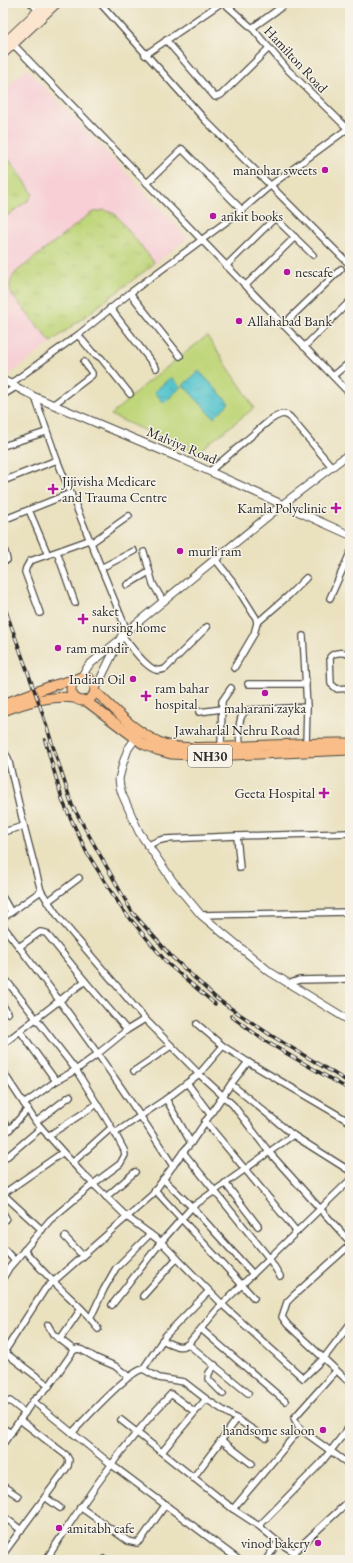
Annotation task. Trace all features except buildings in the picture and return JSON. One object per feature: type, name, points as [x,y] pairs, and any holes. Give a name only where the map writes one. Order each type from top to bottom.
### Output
[{"type":"highway","name":"Jawaharlal Nehru Road","points":[[78,678],[90,678],[94,683],[96,690],[122,716],[138,735],[171,746],[240,747],[350,742]]},
{"type":"highway","points":[[74,698],[71,693],[71,687],[78,678]]},
{"type":"highway","points":[[3,704],[51,686],[78,678]]},
{"type":"highway","points":[[86,702],[91,699],[96,690]]},
{"type":"highway","name":"Jawaharlal Nehru Road","points":[[3,711],[35,700],[49,697],[74,698],[86,702],[138,735],[157,750],[180,755],[212,756],[350,750]]},
{"type":"main road","points":[[3,44],[46,3]]},
{"type":"main road","points":[[3,54],[57,3]]},
{"type":"street","points":[[31,3],[38,10]]},
{"type":"street","points":[[100,3],[145,55],[206,121],[350,265]]},
{"type":"street","points":[[145,55],[223,3]]},
{"type":"street","name":"Hamilton Road","points":[[223,3],[252,28],[288,70],[349,129]]},
{"type":"street","points":[[252,28],[287,3]]},
{"type":"street","points":[[166,40],[215,97],[221,95],[269,48]]},
{"type":"street","points":[[13,44],[146,184],[350,394]]},
{"type":"street","points":[[3,395],[13,385],[78,335],[110,308],[242,210],[271,185],[349,129]]},
{"type":"street","points":[[146,184],[182,149],[242,210]]},
{"type":"street","points":[[226,266],[275,218],[313,255]]},
{"type":"street","points":[[245,286],[295,237]]},
{"type":"street","points":[[283,325],[340,269]]},
{"type":"street","points":[[130,293],[180,356]]},
{"type":"street","points":[[304,347],[350,301]]},
{"type":"street","points":[[110,308],[156,368]]},
{"type":"street","points":[[78,335],[93,352],[101,358],[130,394]]},
{"type":"street","points":[[54,404],[92,375],[84,362]]},
{"type":"street","points":[[333,376],[350,362]]},
{"type":"street","name":"Malviya Road","points":[[3,380],[34,397],[54,404],[210,471],[350,535]]},
{"type":"street","points":[[34,397],[46,432],[101,568],[123,635],[150,667],[161,671],[165,669],[207,627]]},
{"type":"street","points":[[210,471],[270,420],[284,413],[290,417],[305,437],[332,467]]},
{"type":"street","points":[[3,446],[46,432]]},
{"type":"street","points":[[78,678],[89,665],[163,601],[283,504],[350,453]]},
{"type":"street","points":[[3,481],[57,460]]},
{"type":"street","points":[[3,520],[71,493]]},
{"type":"street","points":[[29,510],[48,555]]},
{"type":"street","points":[[40,613],[25,572],[30,561],[90,542],[129,516]]},
{"type":"street","points":[[3,544],[7,560]]},
{"type":"street","points":[[101,568],[134,551]]},
{"type":"street","points":[[57,552],[75,603]]},
{"type":"street","points":[[144,552],[153,584],[163,601]]},
{"type":"street","points":[[330,598],[350,553]]},
{"type":"street","points":[[215,559],[234,583],[256,618],[257,623],[254,634],[234,668]]},
{"type":"street","points":[[127,585],[149,572]]},
{"type":"street","points":[[257,623],[306,578]]},
{"type":"street","points":[[96,690],[123,635]]},
{"type":"street","points":[[303,636],[307,708],[306,744]]},
{"type":"street","points":[[350,656],[347,653],[344,653],[334,654],[330,657],[331,684],[337,689],[350,688]]},
{"type":"street","points":[[248,684],[306,684]]},
{"type":"street","points":[[221,747],[222,701],[231,688]]},
{"type":"street","points":[[240,747],[240,719],[247,710],[307,708]]},
{"type":"street","points":[[199,712],[222,709]]},
{"type":"street","points":[[138,735],[128,749],[119,779],[122,794],[147,846],[172,880],[201,915],[270,972],[350,1021]]},
{"type":"street","points":[[3,750],[8,758],[41,891],[47,902],[145,1019],[199,1074],[233,1105],[269,1152],[350,1243],[287,1302],[282,1317],[286,1324],[350,1383]]},
{"type":"street","points":[[3,832],[24,826]]},
{"type":"street","points":[[147,846],[156,841],[165,839],[350,833]]},
{"type":"street","points":[[237,836],[240,868]]},
{"type":"street","points":[[47,902],[79,878]]},
{"type":"street","points":[[3,918],[41,891]]},
{"type":"street","points":[[3,898],[11,912]]},
{"type":"street","points":[[201,915],[350,912]]},
{"type":"street","points":[[3,926],[60,1000],[98,1053],[173,1166]]},
{"type":"street","points":[[19,947],[40,932],[46,933],[127,1030]]},
{"type":"street","points":[[3,976],[76,1070],[124,1150],[125,1156],[124,1160],[120,1164],[92,1184],[50,1220],[5,1271],[3,1278]]},
{"type":"street","points":[[288,984],[300,980],[350,979]]},
{"type":"street","points":[[3,1044],[85,981]]},
{"type":"street","points":[[3,1006],[8,1013]]},
{"type":"street","points":[[3,1135],[10,1130],[26,1107],[56,1080],[76,1070],[127,1030],[145,1019]]},
{"type":"street","points":[[197,1024],[223,1046],[350,1122]]},
{"type":"street","points":[[20,1031],[56,1080]]},
{"type":"street","points":[[134,1071],[171,1046]]},
{"type":"street","points":[[72,1163],[113,1131],[141,1116],[199,1074],[223,1046]]},
{"type":"street","points":[[49,1386],[4,1352],[45,1289],[127,1217],[155,1190],[191,1143],[205,1120],[248,1062]]},
{"type":"street","points":[[3,1072],[36,1122],[62,1153],[92,1184],[127,1217],[161,1242],[222,1304],[303,1378],[324,1358],[350,1324]]},
{"type":"street","points":[[187,1082],[210,1114]]},
{"type":"street","points":[[231,1084],[293,1135],[350,1171]]},
{"type":"street","points":[[36,1122],[70,1096]]},
{"type":"street","points":[[166,1099],[191,1143]]},
{"type":"street","points":[[48,1136],[97,1104]]},
{"type":"street","points":[[205,1120],[297,1232]]},
{"type":"street","points":[[3,1121],[10,1130]]},
{"type":"street","points":[[3,1160],[41,1128]]},
{"type":"street","points":[[112,1305],[161,1242],[192,1207],[293,1135]]},
{"type":"street","points":[[183,1152],[269,1258],[280,1276]]},
{"type":"street","points":[[42,1230],[3,1194],[62,1153]]},
{"type":"street","points":[[106,1197],[135,1172]]},
{"type":"street","points":[[163,1179],[192,1207],[253,1274]]},
{"type":"street","points":[[162,1340],[178,1347],[184,1347],[188,1344],[222,1304],[350,1180]]},
{"type":"street","points":[[225,1183],[258,1226]]},
{"type":"street","points":[[155,1190],[254,1298]]},
{"type":"street","points":[[3,1213],[6,1218],[3,1222]]},
{"type":"street","points":[[90,1319],[116,1268],[150,1234]]},
{"type":"street","points":[[65,1237],[82,1255]]},
{"type":"street","points":[[4,1249],[15,1261]]},
{"type":"street","points":[[24,1250],[81,1309],[98,1329]]},
{"type":"street","points":[[143,1296],[177,1258]]},
{"type":"street","points":[[72,1433],[92,1410],[136,1371],[143,1369],[162,1340],[209,1291]]},
{"type":"street","points":[[60,1339],[81,1309]]},
{"type":"street","points":[[48,1325],[50,1330],[74,1350],[82,1350],[115,1366],[129,1377]]},
{"type":"street","points":[[201,1329],[285,1401]]},
{"type":"street","points":[[188,1344],[248,1393]]},
{"type":"street","points":[[3,1444],[32,1401],[49,1386],[74,1350]]},
{"type":"street","points":[[214,1366],[208,1373],[208,1379],[224,1394]]},
{"type":"street","points":[[143,1369],[159,1378],[184,1382],[206,1399],[266,1438]]},
{"type":"street","points":[[336,1371],[294,1418],[300,1429],[350,1465]]},
{"type":"street","points":[[46,1560],[80,1507],[137,1432],[171,1394],[176,1396],[195,1412]]},
{"type":"street","points":[[162,1452],[206,1399]]},
{"type":"street","points":[[4,1403],[10,1401],[25,1413]]},
{"type":"street","points":[[32,1401],[112,1465],[239,1560]]},
{"type":"street","points":[[193,1478],[237,1419]]},
{"type":"street","points":[[3,1554],[68,1466],[69,1460],[66,1455],[20,1420]]},
{"type":"street","points":[[122,1420],[233,1509],[294,1552],[350,1500]]},
{"type":"street","points":[[259,1526],[321,1463],[350,1426]]},
{"type":"street","points":[[3,1428],[11,1433]]},
{"type":"street","points":[[233,1509],[300,1429]]},
{"type":"street","points":[[221,1440],[252,1464]]},
{"type":"street","points":[[3,1486],[18,1496]]},
{"type":"street","points":[[45,1497],[60,1508]]},
{"type":"street","points":[[80,1507],[128,1541],[137,1543],[141,1540],[166,1504]]},
{"type":"street","points":[[3,1516],[21,1530]]},
{"type":"street","points":[[266,1560],[278,1542]]},
{"type":"shaded area","points":[[27,69],[188,238],[10,374],[3,371],[3,91]]},
{"type":"green space","points":[[3,152],[21,175],[33,194],[29,200],[7,216],[3,211]]},
{"type":"green space","points":[[104,210],[115,214],[154,262],[150,267],[51,342],[12,295],[10,289],[11,281],[15,273],[91,213]]},
{"type":"green space","points":[[207,336],[254,408],[195,454],[111,415],[145,384]]},
{"type":"water","points":[[199,371],[229,403],[214,418],[183,385]]},
{"type":"water","points":[[171,377],[181,387],[164,403],[154,392]]},
{"type":"railway","points":[[3,603],[40,706],[72,805],[132,912],[171,956],[217,999],[272,1036],[350,1083]]},
{"type":"railway","points":[[45,740],[63,802],[87,853],[123,910],[168,964],[215,1004]]},
{"type":"railway","points":[[231,1016],[265,1041],[350,1090]]},
{"type":"place","name":"manohar sweets","points":[[325,170]]},
{"type":"place","name":"ankit books","points":[[213,216]]},
{"type":"place","name":"nescafe","points":[[287,272]]},
{"type":"place","name":"Allahabad Bank","points":[[239,321]]},
{"type":"place","name":"Jijivisha Medicare and Trauma Centre","points":[[53,489]]},
{"type":"place","name":"Kamla Polyclinic","points":[[336,508]]},
{"type":"place","name":"murli ram","points":[[180,551]]},
{"type":"place","name":"saket nursing home","points":[[83,619]]},
{"type":"place","name":"ram mandir","points":[[58,648]]},
{"type":"place","name":"Indian Oil","points":[[133,679]]},
{"type":"place","name":"maharani zayka","points":[[265,693]]},
{"type":"place","name":"ram bahar hospital","points":[[146,696]]},
{"type":"place","name":"Geeta Hospital","points":[[324,793]]},
{"type":"place","name":"handsome saloon","points":[[323,1430]]},
{"type":"place","name":"amitabh cafe","points":[[59,1528]]},
{"type":"place","name":"vinod bakery","points":[[318,1543]]}]
